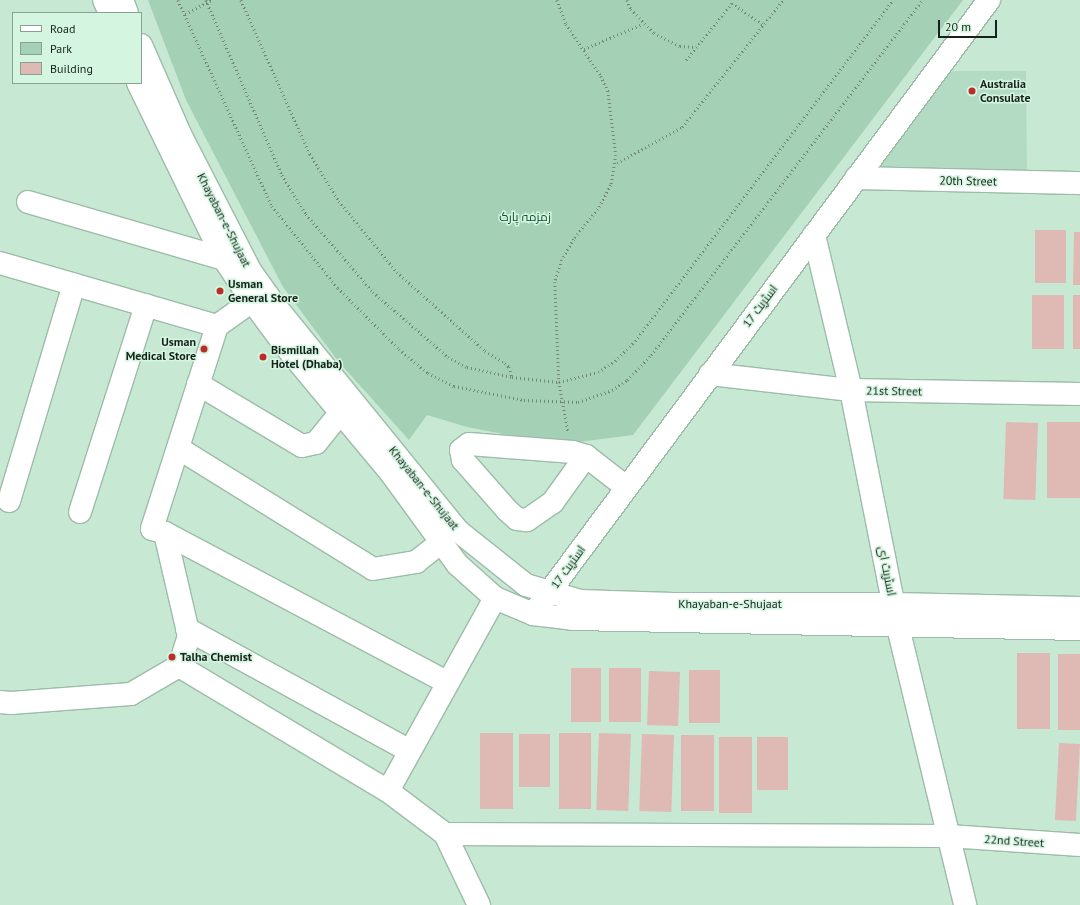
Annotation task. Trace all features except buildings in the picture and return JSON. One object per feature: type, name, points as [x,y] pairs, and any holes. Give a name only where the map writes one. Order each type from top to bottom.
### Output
[{"type":"street","points":[[104,0],[110,12]]},
{"type":"street","points":[[122,0],[127,12]]},
{"type":"street","name":"اسٹریٹ 17","points":[[533,614],[989,0]]},
{"type":"street","name":"Khayaban-e-Shujaat","points":[[142,47],[181,136],[251,272],[276,308],[457,530],[526,585],[548,593],[580,601],[673,604],[894,604],[1080,608]]},
{"type":"street","name":"Khayaban-e-Shujaat","points":[[138,84],[224,259],[252,302],[286,347],[341,412],[390,474],[457,564],[495,598],[533,614],[573,619],[898,627],[1080,629]]},
{"type":"street","name":"20th Street","points":[[856,178],[1080,183]]},
{"type":"street","points":[[28,202],[224,259]]},
{"type":"street","name":"اسٹریٹ ای","points":[[814,235],[851,390],[898,627],[965,905]]},
{"type":"street","points":[[1,267],[74,284],[217,326]]},
{"type":"street","points":[[9,501],[74,284]]},
{"type":"street","points":[[252,302],[217,326],[152,529],[165,533],[447,682]]},
{"type":"street","points":[[80,512],[146,305]]},
{"type":"street","name":"21st Street","points":[[710,374],[851,390],[1080,394]]},
{"type":"street","points":[[198,384],[302,446],[316,443],[341,412]]},
{"type":"street","points":[[579,454],[554,502],[540,514],[527,520],[518,519],[507,510],[461,455],[461,450],[469,444],[579,454],[626,488]]},
{"type":"street","points":[[178,448],[373,569],[416,562],[440,543]]},
{"type":"street","points":[[0,702],[11,704],[131,694],[179,666],[189,636],[165,533]]},
{"type":"street","points":[[388,791],[447,682],[495,598]]},
{"type":"street","points":[[188,629],[410,751]]},
{"type":"street","points":[[179,666],[388,791],[444,834],[479,905]]},
{"type":"street","name":"22nd Street","points":[[444,834],[949,836],[1080,845]]},
{"type":"path","points":[[178,0],[272,206],[338,288],[399,349],[428,373],[454,386],[492,395],[561,402],[578,402],[612,390],[627,380],[652,355],[922,0]]},
{"type":"path","points":[[185,14],[206,1],[211,0]]},
{"type":"path","points":[[241,0],[310,154],[339,201],[397,272],[485,351],[505,363],[509,367],[512,376]]},
{"type":"path","points":[[557,0],[566,24],[584,49],[608,91],[614,120],[616,163],[610,185],[598,209],[574,239],[562,260],[556,282],[561,402],[579,454]]},
{"type":"path","points":[[627,0],[643,24],[654,34],[680,46],[697,47]]},
{"type":"path","points":[[616,163],[682,127],[782,0]]},
{"type":"path","points":[[206,1],[282,175],[311,219],[373,292],[448,357],[467,367],[512,376],[559,382],[598,372],[615,361],[635,341],[893,0]]},
{"type":"path","points":[[686,60],[732,3],[763,26]]},
{"type":"path","points":[[584,49],[643,24]]},
{"type":"shaded area","points":[[936,71],[1026,71],[1027,182],[856,178]]},
{"type":"green space","name":"زمزمہ پارک","points":[[148,0],[963,0],[633,435],[578,442],[524,438],[467,427],[427,415],[409,440],[338,361],[283,287],[186,100]]},
{"type":"place","name":"Australia Consulate","points":[[972,91]]},
{"type":"place","name":"Usman General Store","points":[[220,291]]},
{"type":"place","name":"Usman Medical Store","points":[[204,349]]},
{"type":"place","name":"Bismillah Hotel (Dhaba)","points":[[263,357]]},
{"type":"place","name":"Talha Chemist","points":[[172,657]]}]
